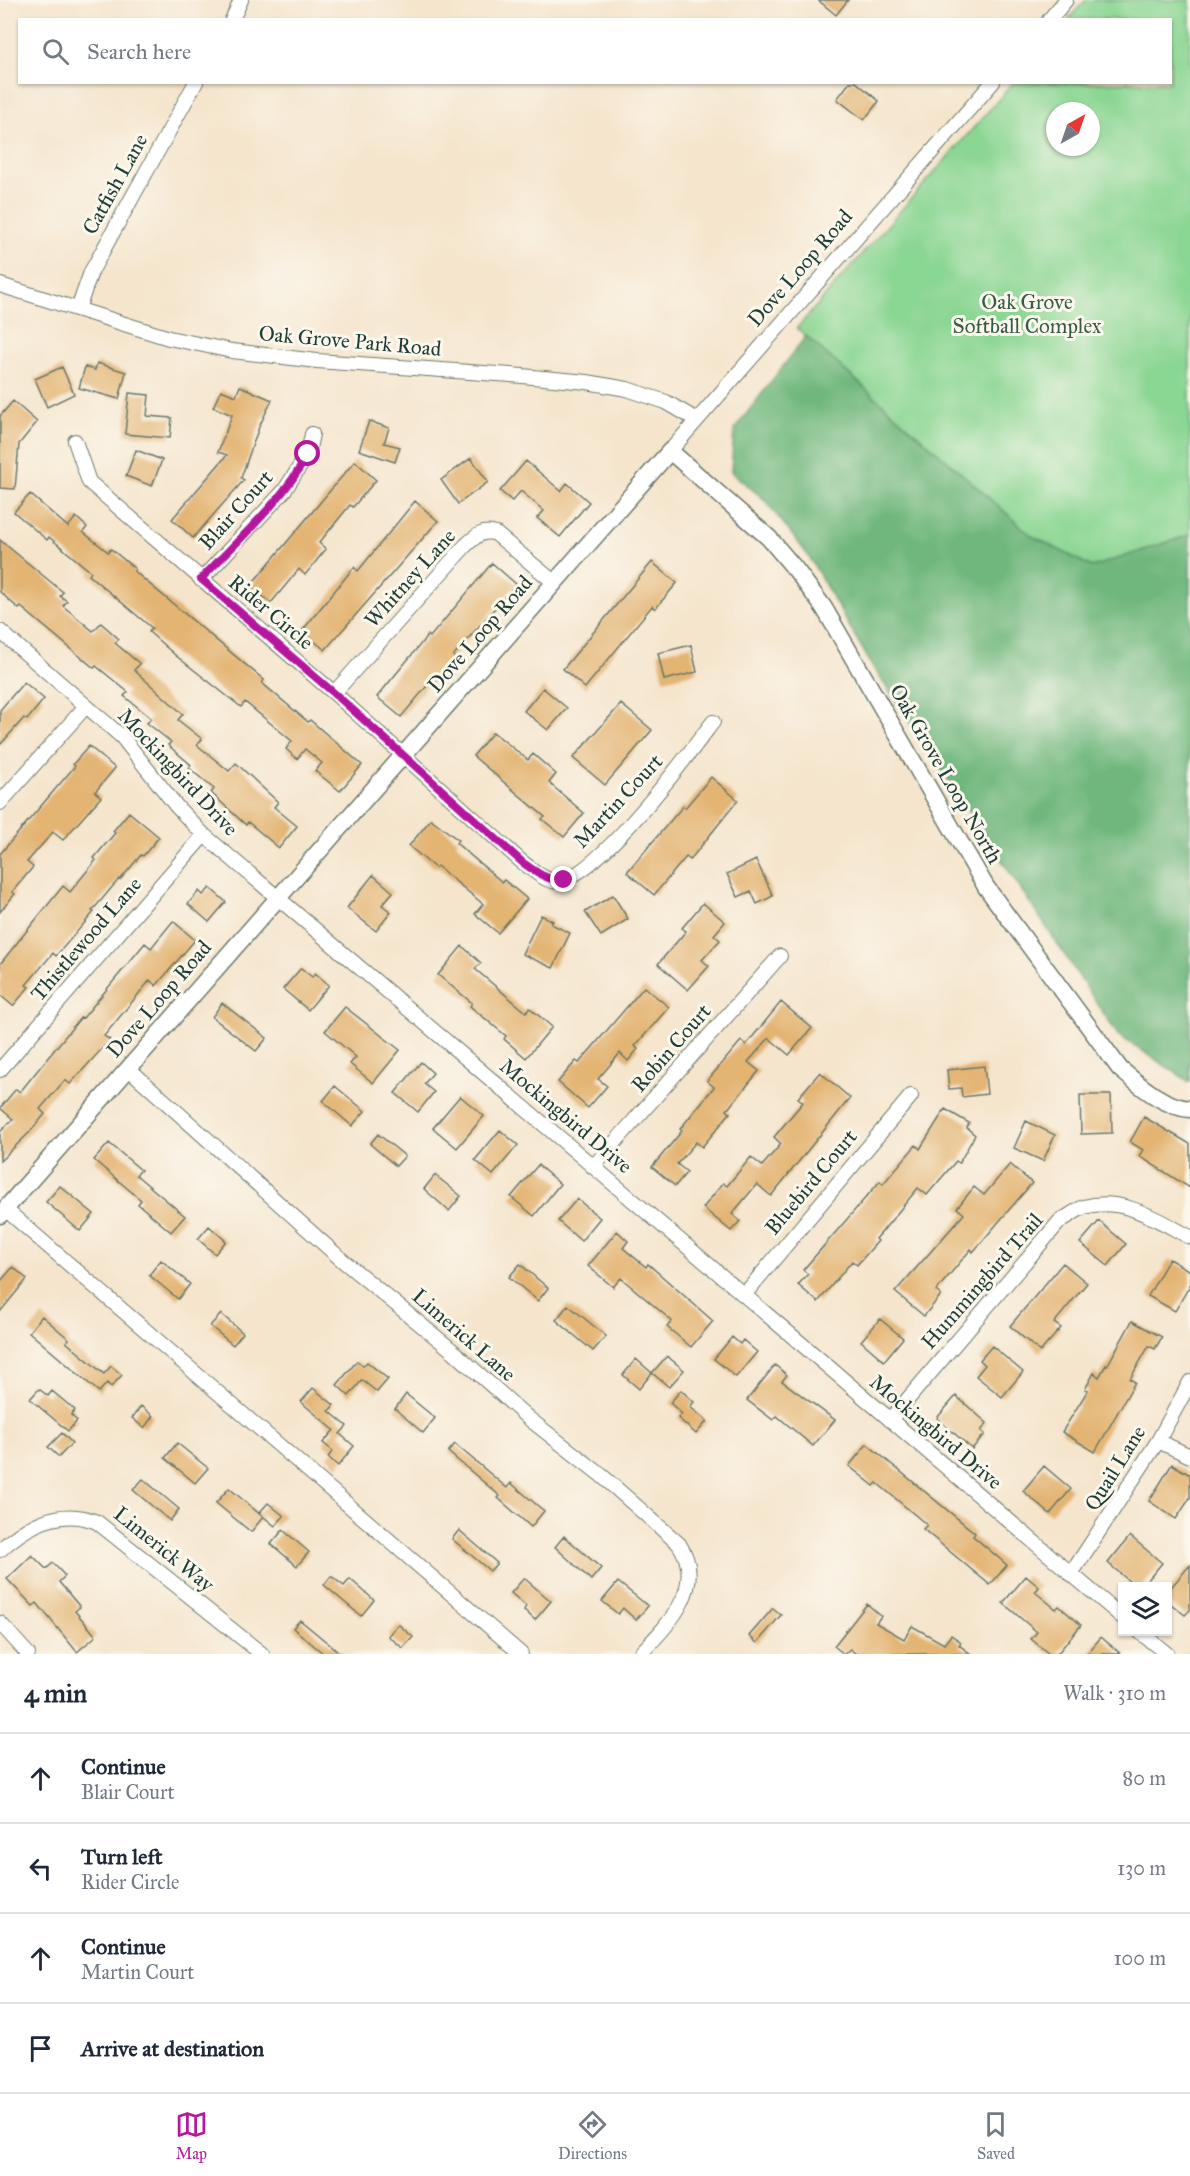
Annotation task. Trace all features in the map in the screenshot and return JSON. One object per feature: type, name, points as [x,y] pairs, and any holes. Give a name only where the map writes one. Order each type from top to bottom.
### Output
[{"type":"street","points":[[233,18],[241,0]]},
{"type":"street","points":[[1050,18],[1066,0]]},
{"type":"street","name":"Catfish Lane","points":[[78,309],[91,272],[195,84]]},
{"type":"street","name":"Dove Loop Road","points":[[3,1212],[991,84]]},
{"type":"street","name":"Oak Grove Park Road","points":[[0,285],[169,338],[232,351],[317,361],[587,382],[627,388],[666,402],[697,420]]},
{"type":"street","name":"Blair Court","points":[[201,579],[284,491],[308,454],[312,434]]},
{"type":"street","name":"Rider Circle","points":[[75,441],[89,482],[334,693],[402,756]]},
{"type":"street","name":"Oak Grove Loop North","points":[[670,452],[761,530],[796,570],[824,608],[986,887],[1119,1069],[1142,1088],[1166,1101],[1190,1108]]},
{"type":"street","name":"Whitney Lane","points":[[334,693],[465,546],[480,533],[488,531],[496,534],[555,583]]},
{"type":"street","name":"Mockingbird Drive","points":[[0,631],[122,737],[177,807],[204,836],[1118,1614]]},
{"type":"street","points":[[0,803],[86,706]]},
{"type":"street","name":"Martin Court","points":[[402,756],[522,862],[553,881],[564,880],[577,874],[605,851],[675,773],[713,722]]},
{"type":"street","name":"Thistlewood Lane","points":[[0,1070],[204,836]]},
{"type":"street","name":"Robin Court","points":[[593,1167],[780,956]]},
{"type":"street","name":"Limerick Lane","points":[[129,1069],[342,1260],[453,1351],[528,1418],[601,1475],[679,1544],[690,1566],[686,1591],[678,1609],[640,1654]]},
{"type":"street","name":"Bluebird Court","points":[[744,1295],[911,1096]]},
{"type":"street","name":"Hummingbird Trail","points":[[890,1420],[1060,1221],[1082,1208],[1109,1203],[1131,1208],[1190,1237]]},
{"type":"street","points":[[3,1212],[521,1654]]},
{"type":"street","name":"Quail Lane","points":[[1071,1574],[1158,1441],[1190,1382]]},
{"type":"street","points":[[1158,1441],[1190,1456]]},
{"type":"street","name":"Limerick Way","points":[[0,1550],[32,1526],[50,1520],[83,1516],[98,1522],[262,1654]]},
{"type":"street","points":[[0,1623],[28,1654]]},
{"type":"street","points":[[1145,1636],[1167,1654]]},
{"type":"green space","name":"Oak Grove Softball Complex","points":[[1086,0],[1190,0],[1190,535],[1092,567],[1032,536],[797,328],[1012,84],[1172,84],[1172,18],[1069,18]]},
{"type":"green space","points":[[806,336],[1032,536],[1092,567],[1190,535],[1190,1082],[1118,1035],[873,667],[808,555],[764,499],[731,472],[734,430]]},
{"type":"building","points":[[818,0],[848,0],[836,15]]},
{"type":"building","points":[[848,84],[858,84],[879,101],[864,120],[837,99]]},
{"type":"building","points":[[97,363],[126,372],[119,399],[79,388],[85,367],[95,370]]},
{"type":"building","points":[[62,367],[74,394],[47,407],[35,379]]},
{"type":"building","points":[[240,386],[272,400],[259,427],[241,478],[244,480],[193,538],[172,519],[227,455],[218,452],[232,415],[213,407],[221,390],[236,396]]},
{"type":"building","points":[[129,393],[149,395],[147,416],[172,418],[170,438],[125,434]]},
{"type":"building","points":[[13,401],[37,422],[19,444],[15,489],[0,488],[0,416]]},
{"type":"building","points":[[369,421],[389,428],[384,443],[400,447],[395,462],[359,450]]},
{"type":"building","points":[[136,450],[162,460],[152,486],[126,476]]},
{"type":"building","points":[[471,458],[488,482],[458,504],[441,480]]},
{"type":"building","points":[[355,461],[376,480],[353,507],[350,505],[319,543],[326,549],[305,575],[299,569],[271,603],[250,586]]},
{"type":"building","points":[[526,461],[561,491],[567,483],[589,502],[560,537],[537,518],[544,511],[521,491],[512,501],[500,491]]},
{"type":"building","points":[[30,494],[68,527],[76,517],[87,527],[83,532],[108,552],[111,549],[135,569],[134,571],[264,680],[262,683],[308,722],[310,720],[362,765],[340,791],[315,771],[322,763],[305,749],[297,759],[286,749],[292,741],[245,702],[241,707],[175,655],[149,632],[152,628],[89,575],[91,572],[49,537],[47,540],[14,512]]},
{"type":"building","points":[[415,501],[438,521],[325,650],[302,631],[354,567],[358,571]]},
{"type":"building","points":[[0,540],[63,592],[60,596],[67,601],[63,606],[93,631],[101,623],[119,639],[115,643],[140,664],[134,670],[183,714],[178,720],[202,739],[197,745],[229,771],[236,763],[278,802],[274,807],[297,826],[279,848],[248,822],[246,825],[211,793],[214,789],[189,768],[191,765],[168,745],[171,742],[147,723],[151,718],[124,696],[128,692],[96,666],[94,668],[0,592]]},
{"type":"building","points":[[652,562],[677,583],[655,609],[652,606],[585,688],[563,669]]},
{"type":"building","points":[[492,563],[516,584],[453,656],[456,658],[434,684],[431,681],[401,717],[377,697]]},
{"type":"building","points":[[691,645],[697,672],[664,680],[658,653]]},
{"type":"building","points":[[24,682],[44,699],[27,720],[24,718],[0,745],[0,710]]},
{"type":"building","points":[[543,688],[567,708],[548,730],[524,711]]},
{"type":"building","points":[[621,704],[652,730],[605,785],[573,758]]},
{"type":"building","points":[[493,732],[528,760],[533,754],[556,774],[549,783],[584,813],[564,837],[542,819],[545,817],[473,756]]},
{"type":"building","points":[[89,746],[115,768],[95,792],[101,797],[63,840],[53,832],[27,862],[33,867],[12,892],[15,894],[0,912],[0,854],[75,766],[73,764]]},
{"type":"building","points":[[711,777],[738,800],[690,860],[686,857],[654,895],[627,872]]},
{"type":"building","points":[[129,812],[159,837],[119,879],[56,956],[53,953],[26,985],[29,987],[13,1006],[0,995],[0,964],[63,886],[70,892],[96,860],[94,858]]},
{"type":"building","points":[[431,819],[458,840],[456,843],[502,882],[504,880],[527,899],[498,933],[475,914],[483,904],[409,846]]},
{"type":"building","points":[[756,860],[773,896],[757,904],[751,891],[738,897],[727,874]]},
{"type":"building","points":[[373,875],[393,892],[382,905],[391,912],[376,931],[347,908]]},
{"type":"building","points":[[210,888],[226,902],[209,922],[188,904],[199,891],[203,895]]},
{"type":"building","points":[[613,895],[628,919],[601,936],[585,912]]},
{"type":"building","points":[[703,903],[725,922],[714,935],[720,940],[702,960],[709,966],[688,990],[658,964],[686,931],[682,928]]},
{"type":"building","points":[[541,915],[553,921],[551,924],[570,933],[553,968],[522,954]]},
{"type":"building","points":[[173,921],[195,940],[156,986],[150,980],[104,1036],[110,1040],[70,1084],[65,1080],[40,1109],[45,1114],[0,1161],[0,1132],[13,1119],[0,1108],[16,1089],[20,1092],[145,943],[151,948]]},
{"type":"building","points":[[462,946],[481,963],[475,969],[526,1012],[530,1008],[552,1027],[526,1058],[504,1039],[506,1036],[470,1006],[472,1003],[438,975]]},
{"type":"building","points":[[301,968],[312,977],[315,973],[329,985],[308,1010],[283,989]]},
{"type":"building","points":[[644,987],[669,1007],[635,1046],[638,1049],[628,1061],[620,1053],[598,1079],[607,1086],[588,1108],[558,1082],[576,1061],[579,1063]]},
{"type":"building","points":[[781,1002],[812,1028],[789,1055],[769,1038],[748,1062],[759,1071],[727,1110],[730,1113],[702,1147],[696,1142],[677,1164],[687,1172],[675,1186],[652,1167],[714,1087],[707,1081],[741,1041],[746,1045]]},
{"type":"building","points":[[222,1003],[267,1038],[256,1051],[212,1017]]},
{"type":"building","points":[[345,1007],[400,1050],[373,1083],[350,1064],[356,1057],[325,1031]]},
{"type":"building","points":[[421,1062],[433,1073],[424,1084],[434,1092],[418,1112],[395,1093]]},
{"type":"building","points":[[984,1066],[987,1094],[962,1097],[961,1088],[949,1089],[947,1070]]},
{"type":"building","points":[[820,1072],[850,1098],[771,1196],[757,1184],[732,1214],[740,1221],[731,1231],[703,1208],[723,1183],[727,1186],[751,1157],[762,1166],[781,1144],[774,1137],[803,1102],[798,1098]]},
{"type":"building","points":[[335,1086],[365,1111],[352,1126],[323,1101]]},
{"type":"building","points":[[1080,1095],[1111,1095],[1112,1133],[1081,1134]]},
{"type":"building","points":[[460,1096],[484,1116],[457,1148],[433,1128]]},
{"type":"building","points":[[945,1109],[969,1123],[967,1128],[975,1135],[959,1163],[956,1161],[927,1195],[918,1188],[857,1265],[852,1261],[818,1302],[798,1285],[808,1274],[803,1270],[880,1181],[883,1184],[916,1145],[920,1149]]},
{"type":"building","points":[[1144,1117],[1190,1144],[1190,1188],[1139,1156],[1143,1150],[1130,1142]]},
{"type":"building","points":[[1026,1121],[1055,1135],[1043,1161],[1014,1148]]},
{"type":"building","points":[[500,1130],[518,1145],[493,1175],[475,1160]]},
{"type":"building","points":[[378,1134],[405,1156],[396,1166],[370,1144]]},
{"type":"building","points":[[109,1143],[141,1170],[136,1175],[185,1216],[171,1232],[138,1204],[141,1200],[94,1160]]},
{"type":"building","points":[[1010,1164],[1032,1183],[936,1291],[941,1295],[924,1316],[895,1292],[964,1214],[957,1208],[974,1187],[984,1195]]},
{"type":"building","points":[[538,1165],[560,1184],[534,1216],[511,1197]]},
{"type":"building","points":[[435,1175],[461,1196],[449,1211],[424,1189]]},
{"type":"building","points":[[60,1186],[94,1214],[80,1231],[46,1202]]},
{"type":"building","points":[[577,1199],[600,1218],[581,1241],[558,1221]]},
{"type":"building","points":[[1099,1221],[1126,1244],[1108,1266],[1080,1243]]},
{"type":"building","points":[[209,1226],[226,1241],[215,1254],[198,1239]]},
{"type":"building","points":[[617,1231],[628,1241],[623,1248],[646,1267],[648,1264],[713,1321],[691,1347],[667,1327],[672,1321],[621,1278],[613,1287],[588,1266]]},
{"type":"building","points":[[1169,1259],[1190,1271],[1190,1285],[1175,1311],[1148,1296]]},
{"type":"building","points":[[161,1260],[190,1284],[178,1299],[149,1275]]},
{"type":"building","points":[[1063,1263],[1087,1283],[1054,1323],[1061,1328],[1040,1352],[1010,1326]]},
{"type":"building","points":[[520,1264],[548,1288],[538,1301],[509,1277]]},
{"type":"building","points":[[13,1267],[27,1279],[0,1312],[0,1282]]},
{"type":"building","points":[[568,1305],[606,1336],[593,1351],[556,1320]]},
{"type":"building","points":[[221,1314],[243,1333],[233,1345],[210,1326]]},
{"type":"building","points":[[42,1316],[69,1339],[66,1342],[104,1374],[111,1366],[122,1375],[111,1387],[107,1383],[99,1392],[29,1332]]},
{"type":"building","points":[[880,1319],[903,1338],[884,1361],[861,1341]]},
{"type":"building","points":[[1132,1321],[1162,1337],[1155,1349],[1149,1346],[1130,1379],[1135,1382],[1095,1452],[1062,1432],[1088,1390],[1085,1389],[1094,1373],[1099,1377]]},
{"type":"building","points":[[732,1337],[740,1344],[743,1340],[757,1352],[736,1377],[714,1359]]},
{"type":"building","points":[[992,1346],[1023,1372],[1002,1397],[976,1376],[985,1365],[980,1360]]},
{"type":"building","points":[[667,1356],[684,1370],[669,1387],[652,1373]]},
{"type":"building","points":[[636,1359],[652,1373],[639,1389],[623,1375]]},
{"type":"building","points":[[357,1361],[363,1366],[367,1362],[388,1379],[377,1392],[362,1380],[349,1396],[337,1385]]},
{"type":"building","points":[[775,1365],[787,1375],[782,1381],[835,1420],[813,1446],[777,1416],[773,1420],[747,1400]]},
{"type":"building","points":[[313,1388],[334,1405],[329,1411],[347,1426],[340,1434],[354,1446],[338,1466],[328,1457],[333,1451],[323,1443],[334,1430],[301,1402]]},
{"type":"building","points":[[39,1389],[48,1396],[52,1391],[75,1410],[71,1415],[77,1421],[68,1431],[30,1399]]},
{"type":"building","points":[[681,1390],[694,1402],[690,1407],[707,1421],[696,1434],[678,1418],[682,1414],[670,1403]]},
{"type":"building","points":[[406,1394],[435,1418],[423,1433],[395,1409]]},
{"type":"building","points":[[956,1396],[987,1423],[981,1431],[985,1434],[972,1449],[937,1418]]},
{"type":"building","points":[[141,1406],[153,1416],[144,1428],[132,1418]]},
{"type":"building","points":[[62,1433],[72,1443],[59,1457],[48,1447]]},
{"type":"building","points":[[177,1443],[208,1468],[195,1483],[165,1458]]},
{"type":"building","points":[[455,1444],[507,1488],[511,1483],[544,1511],[531,1527],[498,1498],[500,1496],[448,1452]]},
{"type":"building","points":[[867,1444],[975,1533],[973,1536],[1007,1565],[990,1585],[923,1529],[927,1525],[877,1483],[874,1486],[849,1466]]},
{"type":"building","points":[[1172,1464],[1190,1475],[1190,1498],[1176,1519],[1149,1501]]},
{"type":"building","points":[[1044,1466],[1071,1489],[1050,1514],[1023,1491]]},
{"type":"building","points":[[143,1479],[179,1509],[170,1521],[133,1490]]},
{"type":"building","points":[[229,1488],[263,1517],[251,1532],[216,1503]]},
{"type":"building","points":[[268,1503],[284,1516],[275,1526],[259,1513]]},
{"type":"building","points":[[283,1530],[309,1552],[297,1566],[271,1544]]},
{"type":"building","points":[[459,1530],[497,1563],[490,1571],[452,1539]]},
{"type":"building","points":[[564,1536],[601,1568],[591,1580],[555,1547]]},
{"type":"building","points":[[1130,1536],[1162,1563],[1146,1582],[1130,1582],[1108,1563]]},
{"type":"building","points":[[32,1555],[46,1569],[53,1563],[65,1576],[59,1582],[80,1607],[75,1611],[96,1636],[77,1652],[37,1603],[33,1606],[7,1579]]},
{"type":"building","points":[[1190,1565],[1190,1610],[1185,1615],[1172,1605],[1172,1586]]},
{"type":"building","points":[[331,1576],[344,1586],[350,1579],[374,1600],[361,1616],[324,1585]]},
{"type":"building","points":[[1026,1576],[1039,1587],[1035,1592],[1056,1609],[1059,1606],[1081,1625],[1057,1654],[1049,1654],[1031,1639],[1037,1632],[1003,1603]]},
{"type":"building","points":[[524,1578],[551,1601],[535,1620],[524,1610],[526,1606],[511,1593]]},
{"type":"building","points":[[618,1582],[648,1606],[636,1620],[623,1608],[618,1614],[602,1601]]},
{"type":"building","points":[[867,1604],[881,1616],[876,1623],[904,1639],[912,1626],[944,1644],[951,1635],[961,1642],[959,1645],[971,1654],[856,1654],[850,1649],[844,1654],[834,1646]]},
{"type":"building","points":[[773,1608],[781,1615],[757,1643],[749,1636]]},
{"type":"building","points":[[300,1620],[341,1654],[324,1654],[293,1628]]},
{"type":"building","points":[[398,1624],[413,1637],[403,1648],[388,1636]]},
{"type":"building","points":[[1101,1637],[1121,1654],[1087,1654]]},
{"type":"route","points":[[308,454],[284,491],[201,579],[334,693],[522,862],[553,881],[564,880]]}]
